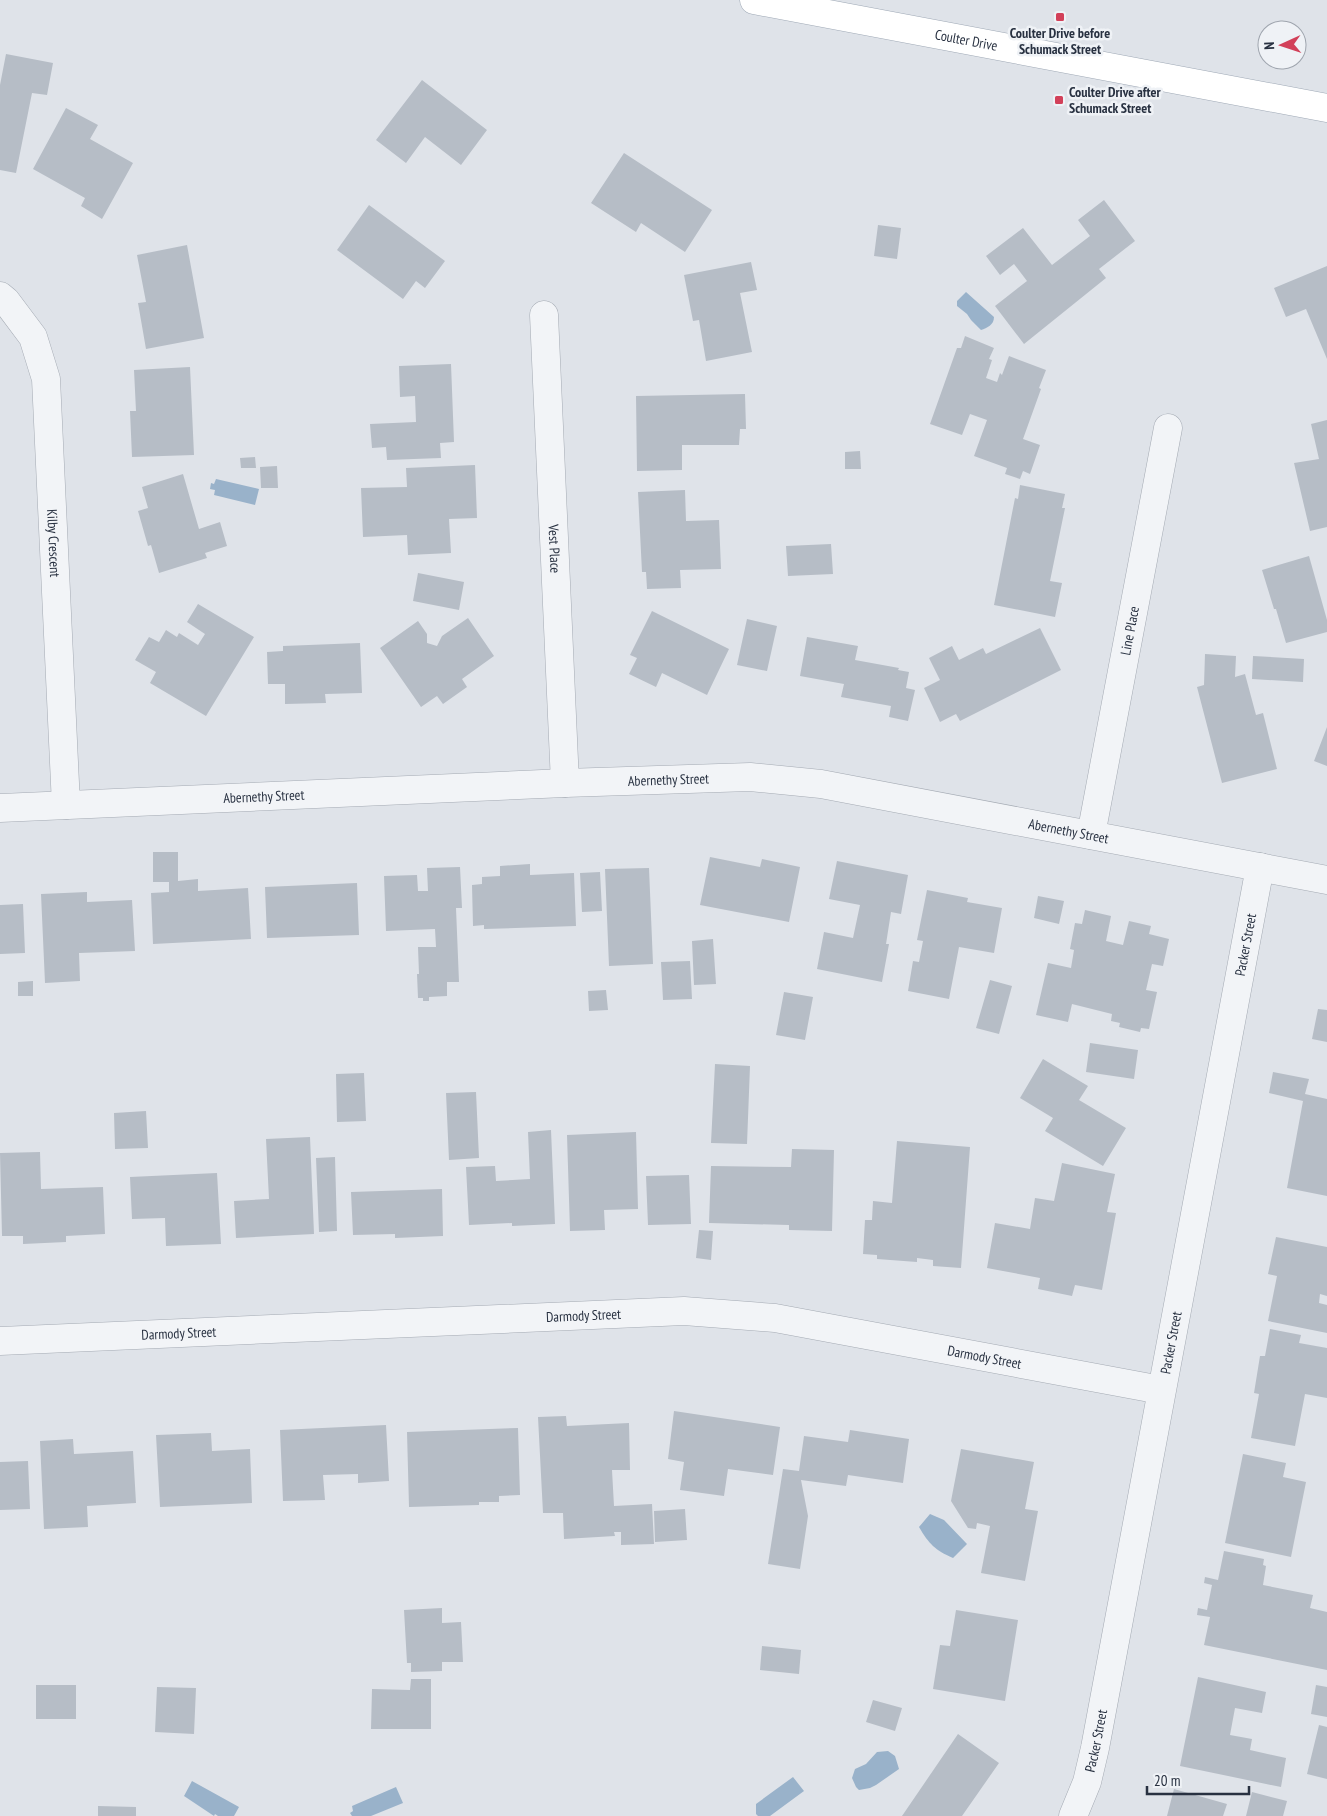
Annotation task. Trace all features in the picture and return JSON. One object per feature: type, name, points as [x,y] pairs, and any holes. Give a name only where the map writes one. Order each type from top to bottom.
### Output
[{"type":"main road","name":"Coulter Drive","points":[[754,0],[1327,108]]},
{"type":"street","name":"Kilby Crescent","points":[[0,296],[6,301],[33,337],[46,378],[66,805]]},
{"type":"street","name":"Vest Place","points":[[544,314],[565,783]]},
{"type":"street","name":"Line Place","points":[[1091,836],[1168,428]]},
{"type":"street","name":"Abernethy Street","points":[[0,808],[565,783],[750,777],[822,784],[1327,880]]},
{"type":"street","name":"Packer Street","points":[[1073,1816],[1087,1782],[1095,1748],[1260,867]]},
{"type":"street","name":"Darmody Street","points":[[0,1341],[684,1311],[775,1318],[1161,1390]]},
{"type":"water","points":[[966,292],[994,317],[993,322],[988,327],[981,330],[957,306],[957,301]]},
{"type":"water","points":[[216,479],[259,489],[255,505],[214,495],[215,490],[210,489],[211,483],[214,484]]},
{"type":"water","points":[[930,1514],[944,1520],[967,1544],[953,1558],[933,1546],[919,1527]]},
{"type":"water","points":[[888,1751],[895,1756],[899,1769],[876,1785],[859,1790],[852,1778],[855,1769],[866,1764],[877,1752]]},
{"type":"water","points":[[793,1777],[804,1791],[770,1816],[758,1816],[756,1814],[756,1804]]},
{"type":"water","points":[[192,1781],[239,1807],[234,1816],[218,1816],[215,1814],[214,1816],[184,1796]]},
{"type":"water","points":[[396,1787],[403,1803],[371,1816],[352,1816],[350,1813],[353,1811],[352,1806]]},
{"type":"building","points":[[6,54],[53,63],[47,95],[32,93],[16,173],[0,170],[0,85]]},
{"type":"building","points":[[422,80],[487,130],[461,165],[425,137],[406,163],[376,140]]},
{"type":"building","points":[[66,108],[98,125],[90,139],[133,163],[102,219],[81,206],[85,198],[33,169]]},
{"type":"building","points":[[624,153],[712,210],[685,252],[641,223],[636,232],[591,203]]},
{"type":"building","points":[[1104,200],[1135,241],[1099,269],[1106,278],[1024,344],[995,306],[1027,281],[1014,264],[1000,275],[986,256],[1023,228],[1052,265],[1090,236],[1078,220]]},
{"type":"building","points":[[369,205],[445,261],[425,288],[416,281],[403,299],[337,250]]},
{"type":"building","points":[[878,225],[901,228],[897,259],[874,256]]},
{"type":"building","points":[[187,245],[204,338],[146,349],[138,303],[146,302],[137,255]]},
{"type":"building","points":[[751,262],[757,290],[740,293],[752,352],[706,361],[699,320],[693,321],[684,275]]},
{"type":"building","points":[[1327,266],[1327,359],[1306,309],[1286,317],[1274,288]]},
{"type":"building","points":[[965,336],[994,348],[989,359],[992,360],[986,378],[997,382],[1000,373],[1002,375],[1009,356],[1046,370],[1023,439],[1040,445],[1030,474],[1023,471],[1020,479],[1005,474],[1007,468],[974,456],[987,420],[970,414],[962,435],[930,424],[957,348],[961,348]]},
{"type":"building","points":[[451,364],[454,442],[440,443],[441,458],[387,460],[386,447],[372,448],[370,424],[416,422],[415,396],[400,397],[399,366]]},
{"type":"building","points":[[190,367],[194,455],[132,457],[130,411],[136,411],[134,370]]},
{"type":"building","points":[[745,394],[746,429],[740,429],[739,445],[682,445],[682,470],[637,471],[636,396]]},
{"type":"building","points":[[1327,420],[1327,527],[1310,531],[1294,463],[1319,459],[1311,424]]},
{"type":"building","points":[[860,451],[861,469],[845,469],[845,452]]},
{"type":"building","points":[[255,457],[256,468],[241,468],[240,458]]},
{"type":"building","points":[[475,465],[477,518],[449,519],[451,553],[408,555],[407,535],[363,537],[361,488],[407,487],[406,468]]},
{"type":"building","points":[[277,466],[278,488],[261,488],[260,467]]},
{"type":"building","points":[[183,474],[199,529],[220,522],[227,546],[205,553],[207,558],[159,573],[151,545],[148,546],[138,511],[148,508],[142,487]]},
{"type":"building","points":[[1020,485],[1065,494],[1062,508],[1065,508],[1050,581],[1062,583],[1055,617],[994,605],[1015,498],[1018,499]]},
{"type":"building","points":[[685,490],[686,521],[719,520],[721,569],[680,570],[681,588],[647,589],[646,572],[642,572],[638,492]]},
{"type":"building","points":[[831,544],[833,574],[788,576],[786,546]]},
{"type":"building","points":[[1309,556],[1327,620],[1327,632],[1286,643],[1262,570]]},
{"type":"building","points":[[418,573],[464,582],[459,610],[413,601]]},
{"type":"building","points":[[198,604],[254,637],[206,716],[150,683],[156,672],[135,660],[149,637],[159,642],[166,630],[177,637],[179,633],[198,645],[205,634],[187,622]]},
{"type":"building","points":[[652,611],[729,649],[707,695],[662,673],[656,687],[629,674],[637,658],[630,655]]},
{"type":"building","points":[[468,618],[494,656],[462,679],[467,687],[443,704],[437,696],[421,707],[380,648],[418,621],[427,634],[427,643],[437,646],[442,636]]},
{"type":"building","points":[[747,619],[777,626],[767,671],[737,665]]},
{"type":"building","points":[[1040,628],[1061,670],[960,721],[956,714],[940,722],[924,688],[940,680],[929,658],[952,646],[959,660],[983,648],[986,654]]},
{"type":"building","points":[[807,637],[858,646],[855,660],[899,668],[898,670],[909,672],[906,688],[915,690],[908,721],[889,717],[891,706],[841,697],[844,684],[800,676]]},
{"type":"building","points":[[360,643],[362,693],[325,694],[326,703],[285,704],[285,684],[268,684],[267,652],[283,651],[283,646]]},
{"type":"building","points":[[1205,654],[1236,656],[1235,677],[1245,674],[1256,715],[1263,713],[1277,769],[1222,783],[1197,687],[1204,685]]},
{"type":"building","points":[[1253,656],[1304,659],[1303,682],[1252,679]]},
{"type":"building","points":[[1327,727],[1327,766],[1314,761]]},
{"type":"building","points":[[153,852],[178,852],[178,881],[198,879],[198,891],[248,888],[251,939],[153,944],[151,893],[169,892],[169,882],[153,882]]},
{"type":"building","points":[[710,857],[760,867],[762,859],[800,867],[789,922],[700,905]]},
{"type":"building","points":[[837,861],[908,875],[901,914],[891,912],[886,944],[889,944],[882,982],[817,969],[824,932],[853,938],[860,905],[829,899]]},
{"type":"building","points":[[530,864],[530,875],[574,873],[576,926],[484,929],[484,925],[473,926],[472,885],[482,884],[482,877],[500,876],[500,866]]},
{"type":"building","points":[[460,867],[462,908],[456,908],[459,982],[447,982],[447,996],[429,997],[429,1001],[423,1001],[423,998],[418,998],[418,947],[436,947],[435,929],[386,931],[384,876],[417,875],[418,891],[428,891],[427,868]]},
{"type":"building","points":[[649,868],[653,964],[609,966],[605,869]]},
{"type":"building","points":[[600,872],[602,911],[582,912],[580,873]]},
{"type":"building","points":[[357,883],[359,935],[267,938],[265,887]]},
{"type":"building","points":[[927,890],[968,898],[967,902],[1002,908],[994,953],[959,947],[949,999],[908,991],[913,961],[919,962],[923,941],[917,940]]},
{"type":"building","points":[[87,892],[87,902],[132,900],[135,951],[79,953],[80,981],[45,983],[41,894]]},
{"type":"building","points":[[1038,896],[1064,901],[1059,924],[1034,918]]},
{"type":"building","points":[[23,904],[25,953],[0,954],[0,905]]},
{"type":"building","points":[[1085,910],[1111,916],[1106,941],[1123,945],[1129,921],[1151,926],[1149,934],[1169,939],[1163,966],[1152,964],[1146,990],[1157,992],[1149,1029],[1141,1028],[1140,1032],[1119,1027],[1120,1023],[1111,1021],[1112,1014],[1072,1004],[1068,1022],[1036,1015],[1048,963],[1071,968],[1074,950],[1070,949],[1075,923],[1082,924]]},
{"type":"building","points":[[713,939],[716,984],[694,985],[692,941]]},
{"type":"building","points":[[690,961],[692,999],[663,1000],[661,962]]},
{"type":"building","points":[[990,980],[1012,986],[999,1034],[976,1028]]},
{"type":"building","points":[[33,981],[33,996],[18,996],[18,982]]},
{"type":"building","points":[[606,990],[608,1010],[589,1011],[588,991]]},
{"type":"building","points":[[784,992],[813,997],[805,1040],[776,1035]]},
{"type":"building","points":[[1318,1009],[1327,1010],[1327,1042],[1312,1039]]},
{"type":"building","points":[[1090,1043],[1138,1050],[1134,1079],[1086,1072]]},
{"type":"building","points":[[1043,1059],[1088,1086],[1079,1100],[1126,1128],[1103,1166],[1045,1131],[1053,1118],[1020,1098]]},
{"type":"building","points":[[715,1064],[750,1066],[747,1144],[711,1143]]},
{"type":"building","points":[[1273,1072],[1309,1079],[1305,1094],[1327,1099],[1327,1196],[1287,1188],[1303,1101],[1269,1093]]},
{"type":"building","points":[[364,1073],[366,1121],[337,1122],[336,1074]]},
{"type":"building","points":[[476,1092],[479,1158],[449,1160],[446,1093]]},
{"type":"building","points":[[146,1111],[148,1148],[115,1149],[114,1113]]},
{"type":"building","points":[[551,1130],[555,1224],[469,1225],[466,1167],[495,1166],[496,1181],[530,1179],[528,1132]]},
{"type":"building","points":[[636,1132],[638,1209],[604,1210],[605,1230],[570,1231],[567,1135]]},
{"type":"building","points":[[310,1137],[314,1234],[236,1238],[234,1201],[269,1199],[266,1139]]},
{"type":"building","points":[[897,1141],[970,1147],[961,1268],[933,1266],[933,1260],[917,1258],[917,1262],[877,1259],[877,1255],[863,1254],[865,1220],[872,1220],[873,1201],[892,1203]]},
{"type":"building","points":[[792,1149],[834,1150],[832,1231],[789,1230],[789,1225],[709,1223],[711,1166],[791,1167]]},
{"type":"building","points":[[40,1152],[41,1189],[103,1187],[105,1234],[66,1236],[66,1242],[23,1244],[23,1236],[2,1236],[0,1153]]},
{"type":"building","points":[[335,1157],[337,1231],[319,1232],[316,1158]]},
{"type":"building","points":[[1062,1163],[1115,1174],[1107,1212],[1116,1213],[1102,1290],[1075,1285],[1072,1296],[1038,1289],[1040,1278],[987,1268],[995,1223],[1030,1229],[1035,1198],[1054,1201]]},
{"type":"building","points":[[217,1173],[221,1244],[166,1246],[165,1218],[132,1219],[130,1177]]},
{"type":"building","points":[[689,1175],[691,1224],[648,1225],[646,1176]]},
{"type":"building","points":[[442,1189],[443,1236],[395,1238],[395,1234],[353,1235],[351,1192]]},
{"type":"building","points":[[699,1230],[713,1231],[711,1260],[696,1258]]},
{"type":"building","points":[[1276,1237],[1327,1247],[1327,1296],[1320,1294],[1319,1303],[1327,1305],[1327,1333],[1268,1321],[1277,1276],[1268,1274]]},
{"type":"building","points":[[1270,1329],[1301,1335],[1299,1343],[1327,1348],[1327,1398],[1305,1394],[1295,1446],[1251,1438],[1259,1394],[1254,1393],[1260,1356],[1265,1356]]},
{"type":"building","points":[[674,1411],[780,1427],[773,1475],[728,1469],[724,1496],[680,1490],[684,1462],[668,1459]]},
{"type":"building","points":[[566,1416],[567,1426],[629,1423],[630,1470],[612,1470],[614,1506],[652,1504],[654,1544],[621,1545],[621,1532],[614,1532],[615,1536],[564,1539],[563,1513],[543,1513],[538,1417]]},
{"type":"building","points":[[386,1425],[389,1481],[358,1483],[358,1474],[323,1475],[325,1500],[283,1501],[280,1430]]},
{"type":"building","points":[[518,1428],[520,1495],[499,1496],[499,1502],[479,1502],[479,1505],[409,1507],[407,1432]]},
{"type":"building","points":[[850,1430],[909,1439],[903,1483],[848,1475],[846,1486],[801,1480],[808,1516],[800,1569],[768,1564],[783,1469],[799,1471],[804,1436],[848,1442]]},
{"type":"building","points":[[211,1433],[212,1451],[250,1449],[252,1503],[160,1507],[156,1435]]},
{"type":"building","points":[[73,1439],[74,1454],[133,1451],[136,1503],[87,1506],[88,1527],[44,1529],[40,1441]]},
{"type":"building","points":[[961,1449],[1034,1462],[1025,1509],[1038,1511],[1025,1581],[981,1573],[990,1526],[977,1523],[976,1529],[968,1528],[951,1501]]},
{"type":"building","points":[[1243,1454],[1286,1463],[1283,1477],[1306,1482],[1291,1557],[1225,1543]]},
{"type":"building","points":[[28,1461],[30,1509],[0,1510],[0,1462]]},
{"type":"building","points":[[685,1509],[687,1540],[655,1542],[654,1511]]},
{"type":"building","points":[[1224,1551],[1264,1559],[1263,1565],[1266,1566],[1263,1585],[1313,1595],[1310,1608],[1327,1612],[1327,1670],[1204,1645],[1210,1617],[1197,1615],[1198,1608],[1207,1610],[1212,1585],[1204,1583],[1205,1577],[1218,1580]]},
{"type":"building","points":[[442,1608],[442,1623],[461,1622],[463,1662],[442,1662],[442,1671],[411,1672],[411,1663],[407,1663],[404,1610]]},
{"type":"building","points":[[956,1610],[1018,1620],[1005,1701],[933,1689],[940,1645],[950,1646]]},
{"type":"building","points":[[762,1646],[801,1650],[799,1674],[760,1670]]},
{"type":"building","points":[[1198,1677],[1266,1692],[1262,1713],[1235,1708],[1230,1735],[1252,1739],[1250,1750],[1286,1758],[1281,1787],[1180,1766]]},
{"type":"building","points":[[411,1679],[431,1679],[431,1729],[371,1729],[372,1689],[410,1690]]},
{"type":"building","points":[[36,1685],[76,1685],[76,1719],[36,1719]]},
{"type":"building","points":[[1316,1685],[1327,1687],[1327,1717],[1311,1714]]},
{"type":"building","points":[[157,1687],[196,1688],[194,1734],[155,1732]]},
{"type":"building","points":[[873,1700],[902,1708],[895,1731],[866,1722]]},
{"type":"building","points":[[1319,1725],[1327,1727],[1327,1779],[1307,1774]]},
{"type":"building","points":[[958,1734],[999,1763],[962,1816],[902,1816]]},
{"type":"building","points":[[1174,1789],[1227,1804],[1223,1816],[1167,1816]]},
{"type":"building","points":[[1252,1792],[1287,1801],[1283,1816],[1246,1816]]},
{"type":"building","points":[[98,1806],[136,1807],[136,1816],[98,1816]]},
{"type":"place","name":"Coulter Drive before Schumack Street","points":[[1060,17]]},
{"type":"place","name":"Coulter Drive after Schumack Street","points":[[1059,100]]}]
